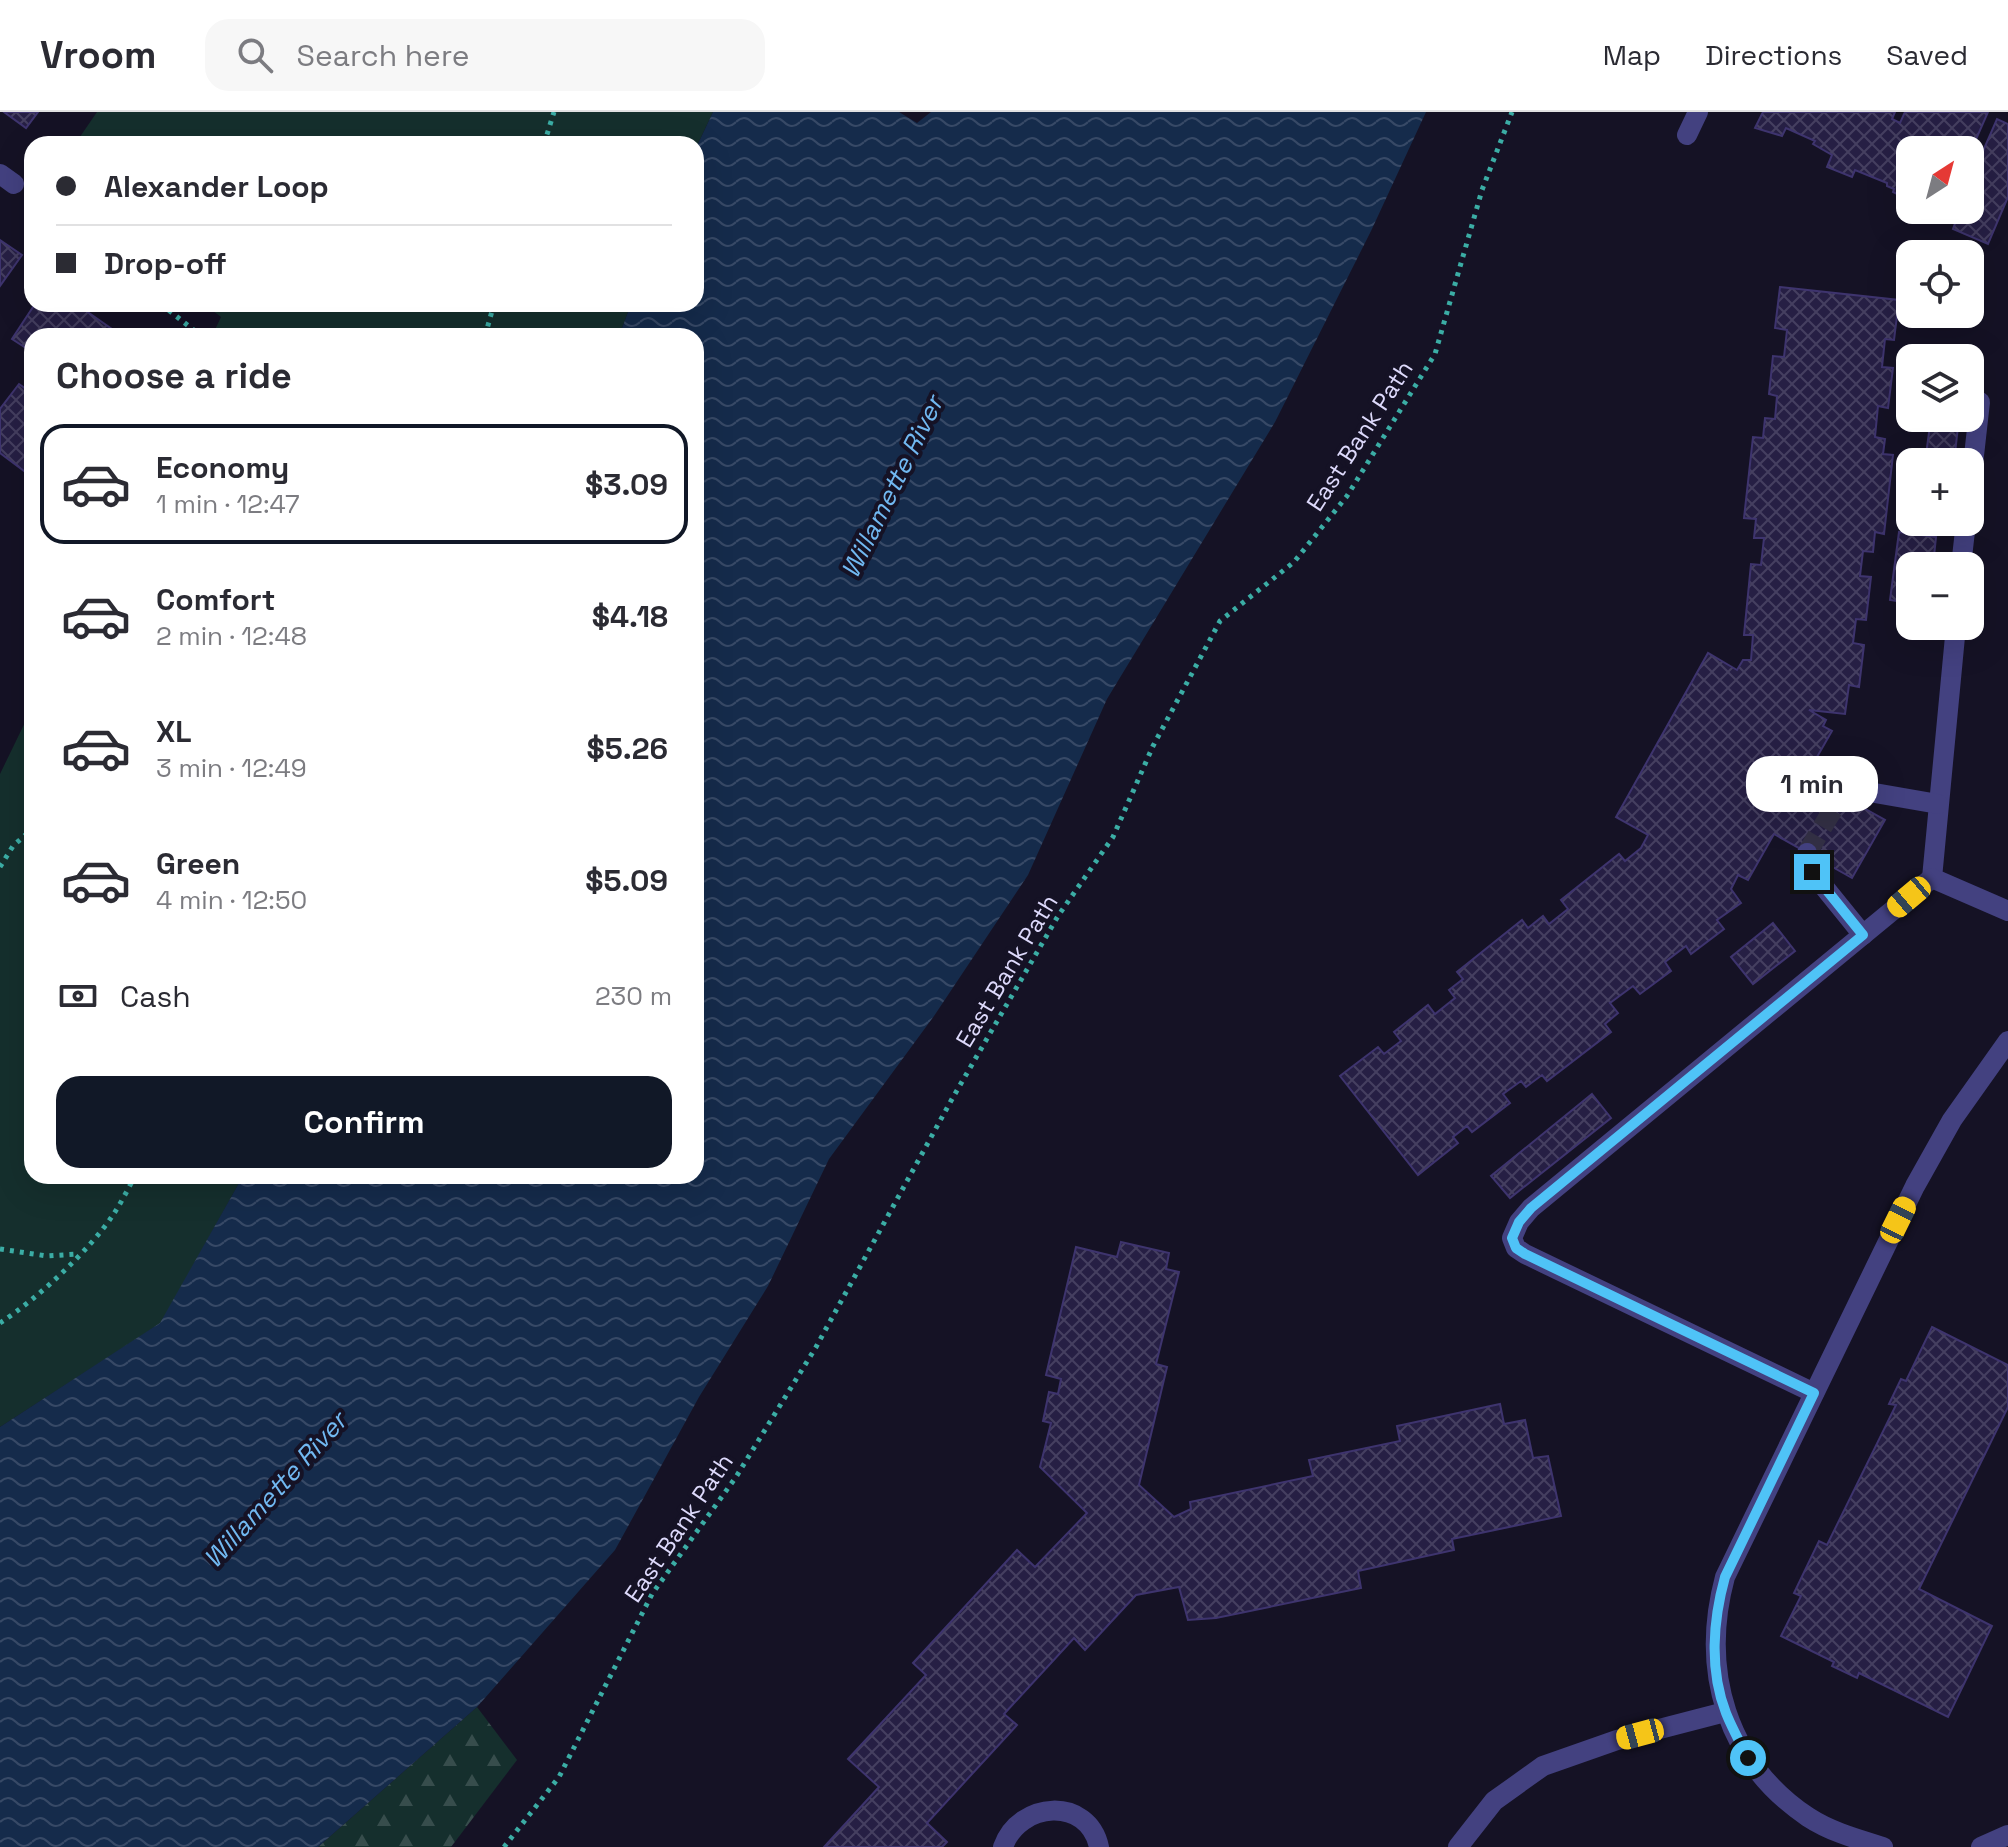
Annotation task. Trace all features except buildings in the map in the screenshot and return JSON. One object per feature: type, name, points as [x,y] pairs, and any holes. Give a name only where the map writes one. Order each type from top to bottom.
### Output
[{"type":"street","points":[[1687,135],[1698,112]]},
{"type":"street","points":[[1814,1393],[1525,1254],[1516,1248],[1512,1238],[1519,1222],[1531,1208],[1932,878],[1955,640]]},
{"type":"street","points":[[1841,796],[1846,788],[1938,804]]},
{"type":"street","points":[[1807,853],[1812,872],[1863,935]]},
{"type":"street","points":[[1932,878],[2008,911]]},
{"type":"street","points":[[1883,1847],[1844,1835],[1808,1817],[1748,1758],[1725,1712],[1717,1680],[1714,1643],[1719,1600],[1725,1577],[1915,1186],[1952,1120],[2008,1041]]},
{"type":"street","points":[[1458,1847],[1494,1801],[1543,1766],[1617,1740],[1725,1712]]},
{"type":"street","points":[[1003,1847],[1013,1828],[1026,1817],[1044,1810],[1061,1811],[1078,1817],[1091,1829],[1099,1847]]},
{"type":"street","points":[[1981,1847],[2008,1835]]},
{"type":"path","points":[[546,136],[554,112]]},
{"type":"path","name":"East Bank Path","points":[[504,1847],[559,1777],[652,1594],[736,1477],[816,1347],[952,1099],[1051,929],[1113,837],[1153,746],[1220,621],[1294,562],[1312,540],[1347,496],[1435,354],[1482,190],[1512,112]]},
{"type":"path","points":[[171,312],[191,328]]},
{"type":"path","points":[[0,867],[13,846],[24,836]]},
{"type":"path","points":[[0,1323],[18,1311],[81,1253],[113,1216],[131,1184]]},
{"type":"path","points":[[0,1249],[47,1256],[81,1253]]},
{"type":"green space","points":[[97,112],[713,112],[702,136],[80,136]]},
{"type":"green space","points":[[214,312],[628,312],[622,328],[216,328],[221,317]]},
{"type":"green space","points":[[24,724],[24,1184],[239,1184],[161,1323],[0,1427],[0,774]]},
{"type":"green space","points":[[477,1707],[517,1760],[451,1847],[318,1847]]},
{"type":"water","name":"Willamette River","points":[[713,112],[899,112],[917,123],[931,112],[1426,112],[1371,231],[1275,422],[1107,699],[1028,875],[934,1016],[829,1159],[768,1286],[699,1397],[615,1550],[477,1707],[318,1847],[0,1847],[0,1427],[160,1323],[238,1184],[704,1184],[704,328],[622,328],[628,312],[704,312],[702,136]]},
{"type":"tunnel","points":[[1807,853],[1841,796]]},
{"type":"route","points":[[1748,1758],[1725,1712],[1717,1680],[1714,1643],[1719,1600],[1725,1577],[1814,1393],[1525,1254],[1516,1248],[1512,1238],[1519,1222],[1531,1208],[1863,935],[1812,872]]}]
